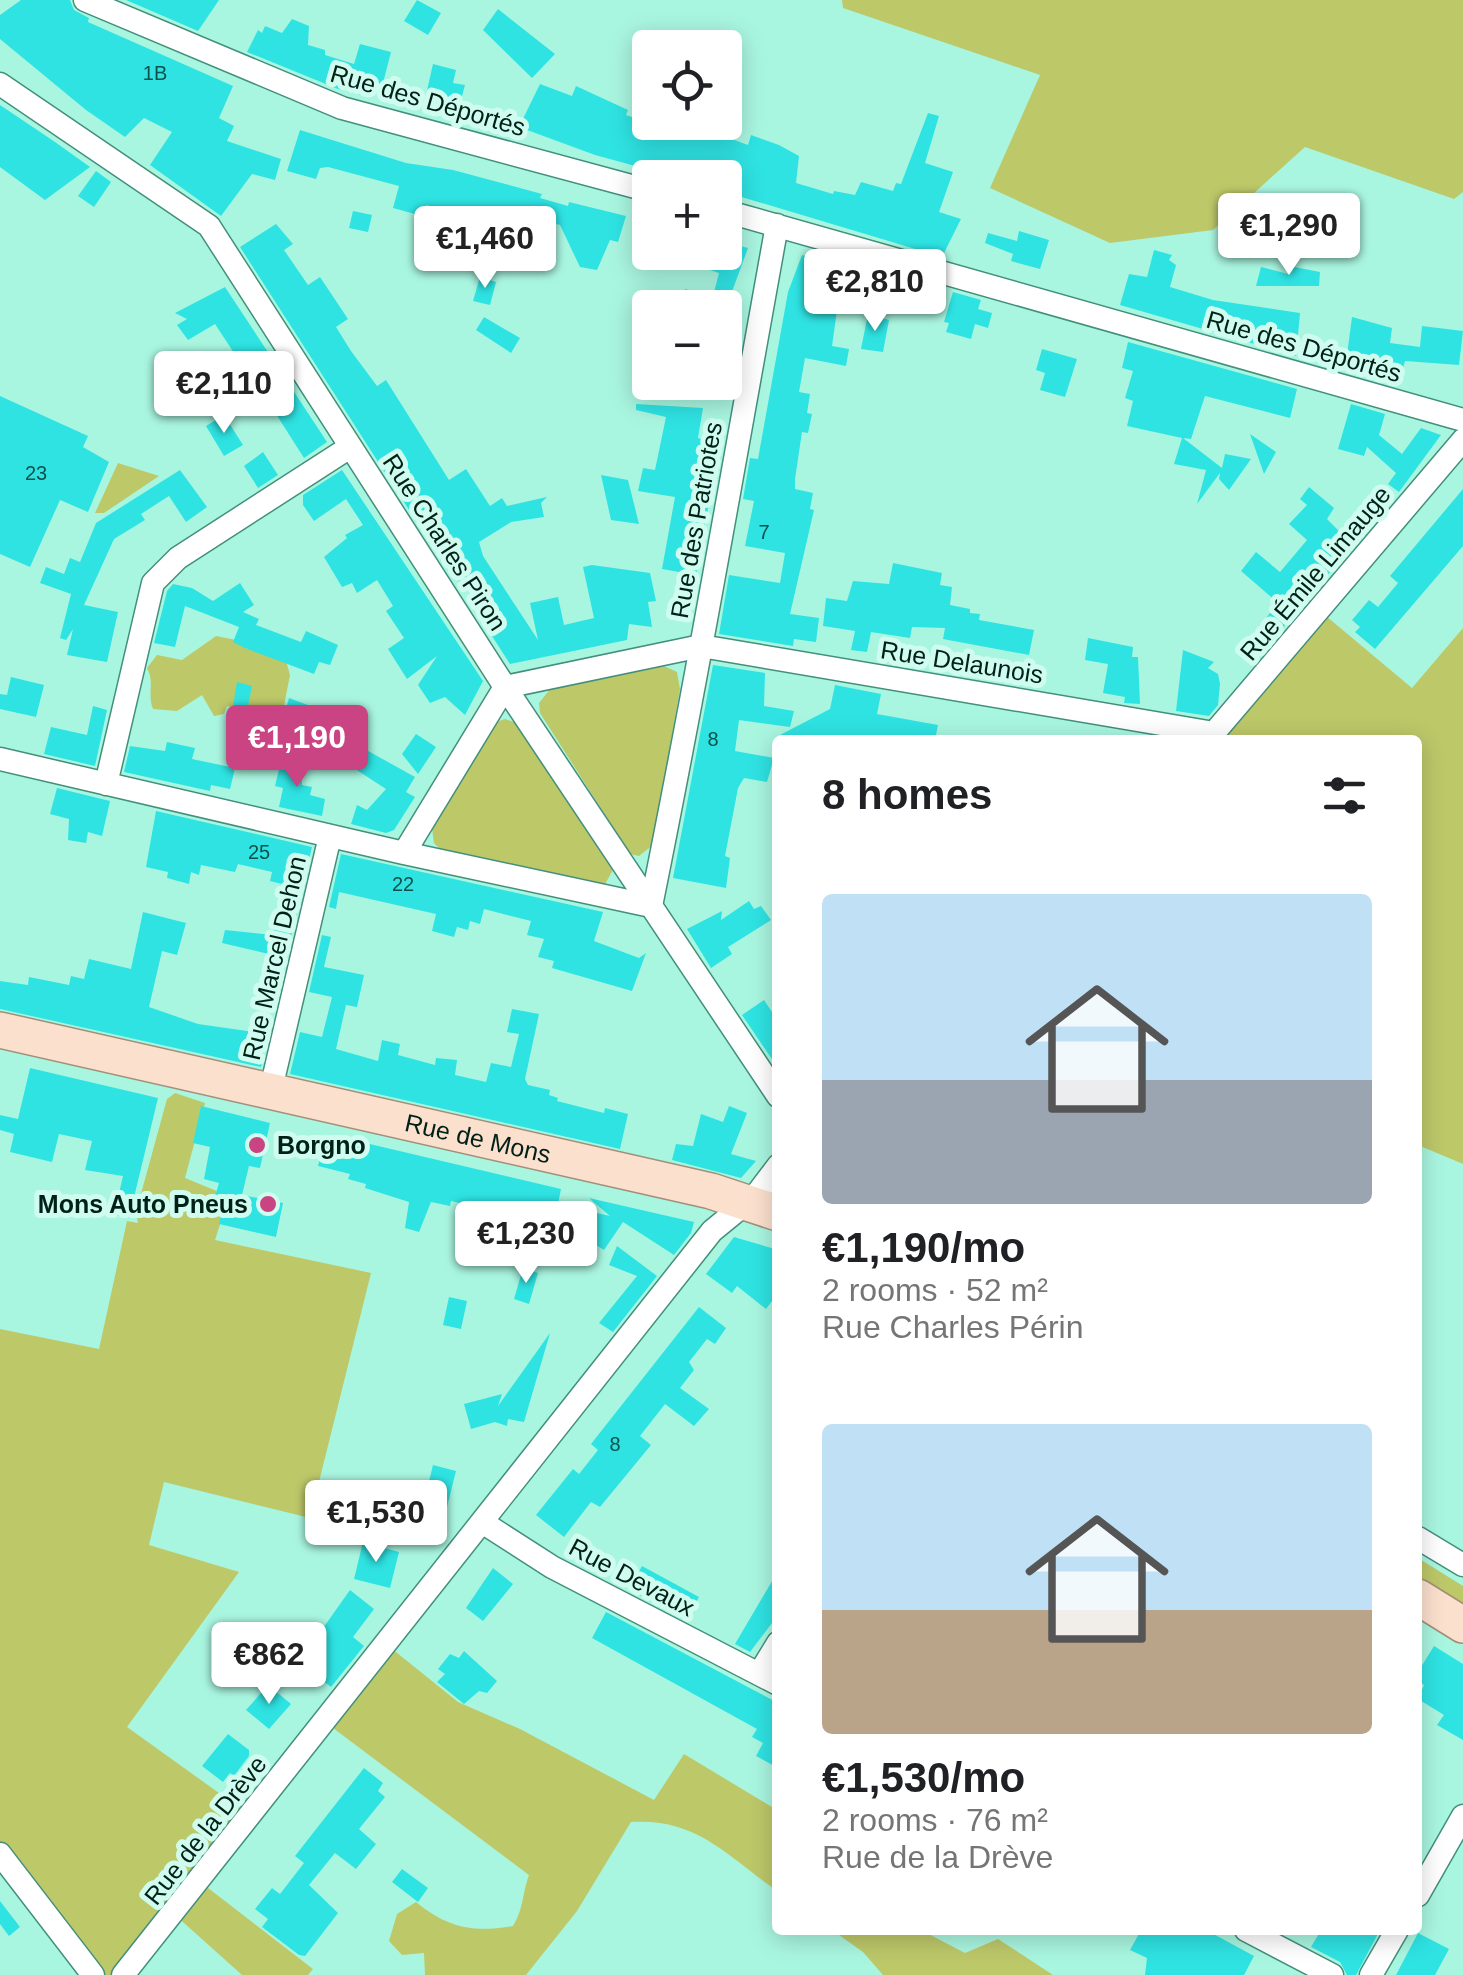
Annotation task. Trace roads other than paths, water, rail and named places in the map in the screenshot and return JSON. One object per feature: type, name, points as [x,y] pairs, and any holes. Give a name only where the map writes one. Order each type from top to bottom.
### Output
[{"type":"main road","name":"Rue de Mons","points":[[0,1030],[711,1192],[772,1211]]},
{"type":"main road","points":[[1422,1599],[1463,1625]]},
{"type":"street","name":"Rue des Déportés","points":[[85,0],[342,108],[632,186]]},
{"type":"street","name":"Rue Charles Piron","points":[[0,84],[209,226],[505,686],[772,1087]]},
{"type":"street","name":"Rue des Déportés","points":[[742,216],[1463,420]]},
{"type":"street","name":"Rue des Patriotes","points":[[651,906],[777,225]]},
{"type":"street","name":"Rue Émile Limauge","points":[[1213,735],[1463,440]]},
{"type":"street","points":[[106,784],[153,583],[178,558],[350,446]]},
{"type":"street","points":[[404,853],[505,686],[701,646]]},
{"type":"street","name":"Rue Delaunois","points":[[701,646],[1200,735]]},
{"type":"street","points":[[0,760],[651,906]]},
{"type":"street","name":"Rue Marcel Dehon","points":[[270,1093],[330,836]]},
{"type":"street","name":"Rue de la Drève","points":[[124,1975],[714,1229],[741,1203],[756,1195],[772,1174]]},
{"type":"street","name":"Rue Devaux","points":[[482,1522],[552,1567],[768,1680]]},
{"type":"street","points":[[1422,1540],[1463,1565]]},
{"type":"street","points":[[1422,1888],[1463,1816]]},
{"type":"street","points":[[0,1854],[93,1975]]},
{"type":"street","points":[[1256,1935],[1332,1975]]},
{"type":"street","points":[[1372,1975],[1395,1935]]},
{"type":"place","name":"Borgno","points":[[257,1145]]},
{"type":"place","name":"Mons Auto Pneus","points":[[268,1204]]}]
